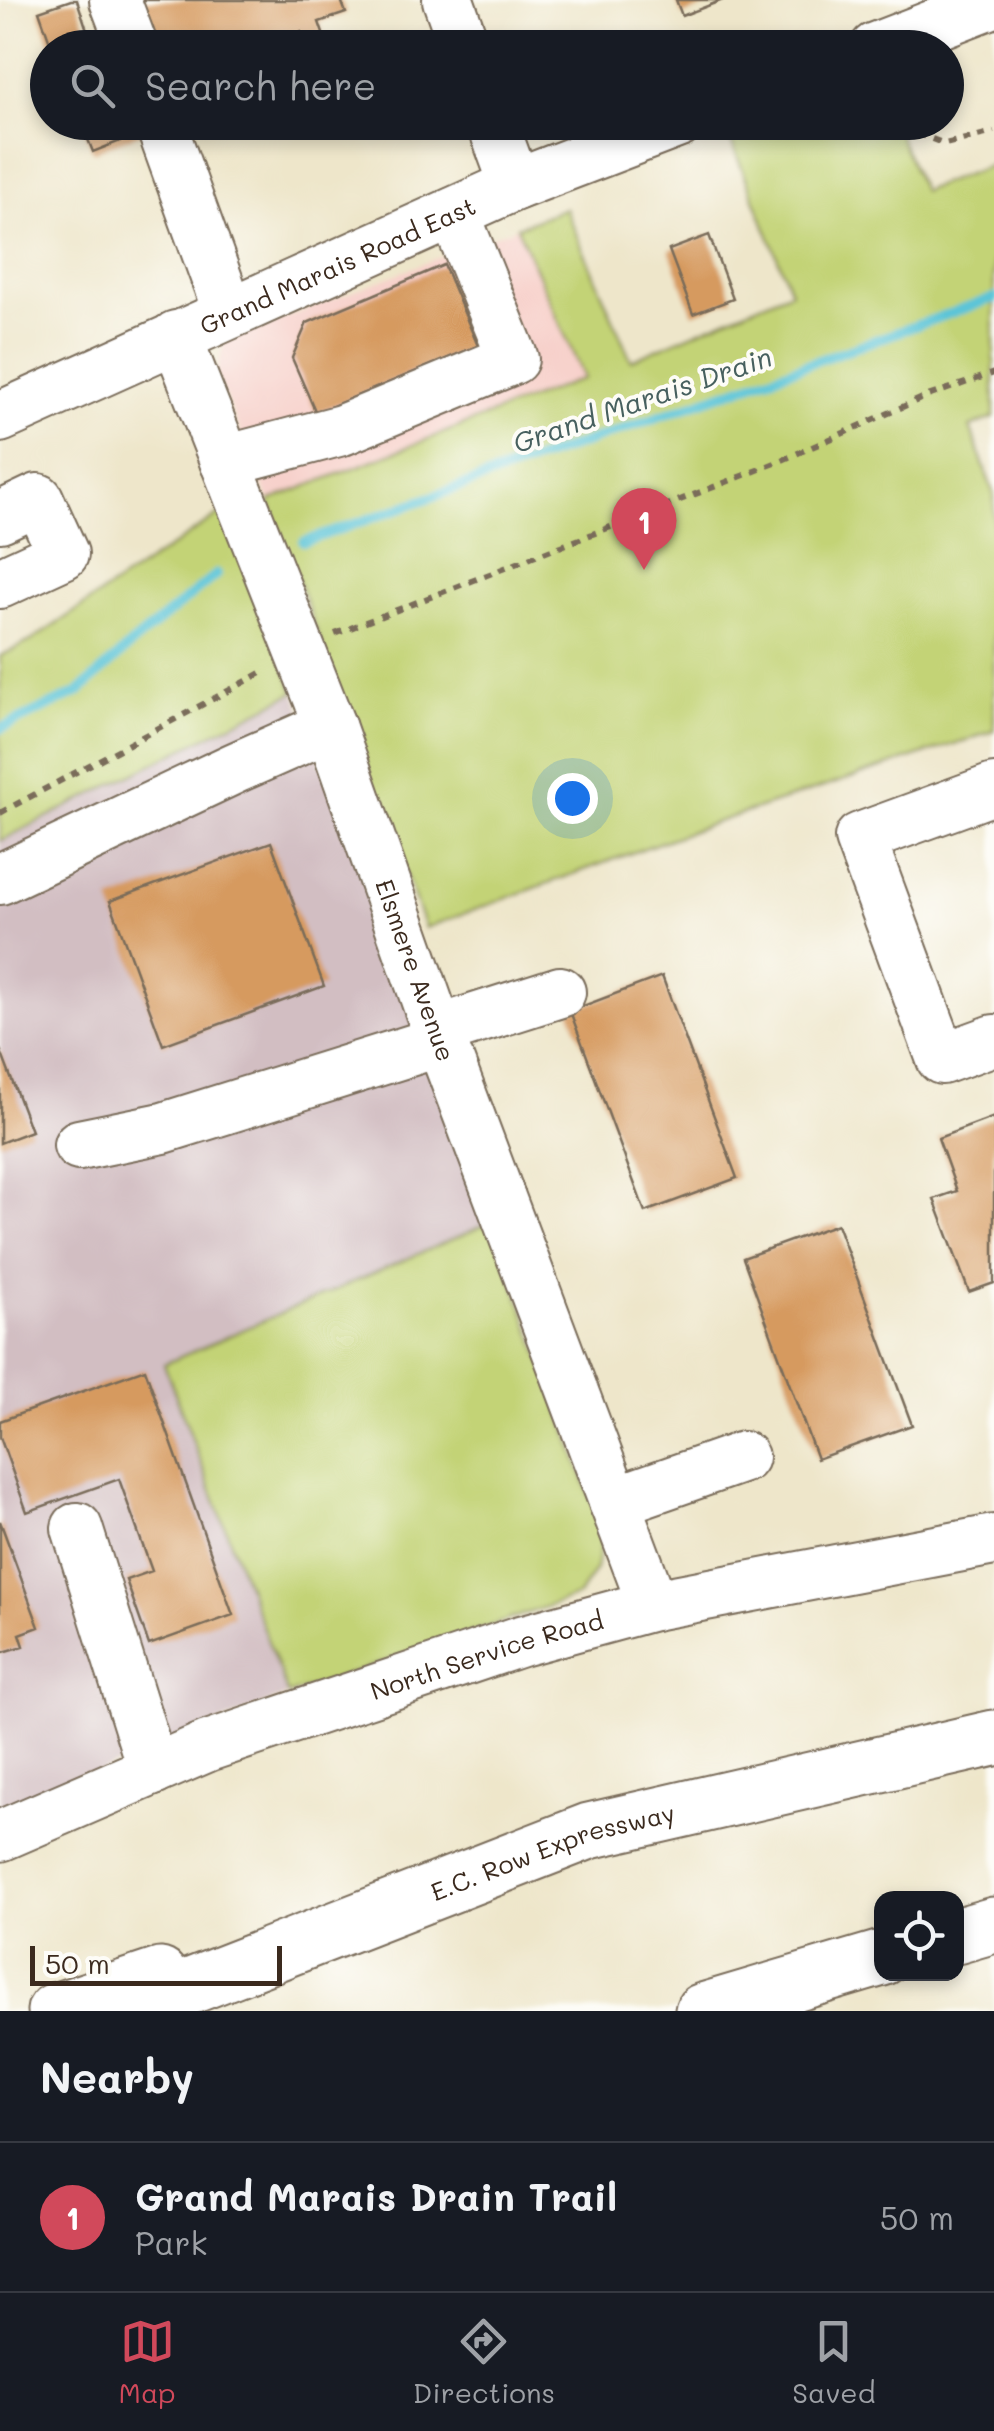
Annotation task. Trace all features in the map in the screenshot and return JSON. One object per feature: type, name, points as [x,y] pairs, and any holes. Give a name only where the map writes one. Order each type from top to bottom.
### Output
[{"type":"highway","name":"E.C. Row Expressway","points":[[127,2011],[589,1831],[994,1738]]},
{"type":"highway","points":[[56,2011],[589,1831]]},
{"type":"highway","points":[[964,1934],[994,1925]]},
{"type":"highway","points":[[703,2011],[874,1960]]},
{"type":"street","points":[[115,0],[126,30]]},
{"type":"street","points":[[448,0],[459,30]]},
{"type":"street","points":[[922,30],[994,2]]},
{"type":"street","points":[[166,140],[228,313]]},
{"type":"street","points":[[498,140],[515,186]]},
{"type":"street","name":"Grand Marais Road East","points":[[0,417],[515,186],[633,140]]},
{"type":"street","points":[[225,461],[342,430],[514,359],[454,213]]},
{"type":"street","name":"Elsmere Avenue","points":[[176,336],[330,726],[439,1036],[653,1605]]},
{"type":"street","points":[[0,517],[38,500],[63,554],[0,583]]},
{"type":"street","points":[[0,880],[330,726]]},
{"type":"street","points":[[994,789],[860,838],[942,1059],[994,1040]]},
{"type":"street","points":[[79,1145],[163,1128],[560,992]]},
{"type":"street","points":[[614,1502],[743,1457]]},
{"type":"street","points":[[77,1528],[153,1770]]},
{"type":"street","name":"North Service Road","points":[[0,1836],[208,1746],[520,1641],[653,1605],[994,1540]]},
{"type":"path","points":[[964,139],[994,132]]},
{"type":"path","points":[[935,140],[945,144],[961,140]]},
{"type":"path","points":[[320,640],[760,470],[925,397],[994,373]]},
{"type":"path","points":[[0,813],[283,662]]},
{"type":"shaded area","points":[[517,227],[584,378],[269,501],[216,375],[224,342]]},
{"type":"shaded area","points":[[295,692],[492,1222],[288,1695],[0,1813],[0,841]]},
{"type":"green space","points":[[731,140],[901,140],[922,191],[994,164],[994,418],[970,427],[994,495],[994,731],[711,824],[425,928],[269,501],[584,378],[517,227],[565,208],[631,360],[791,291]]},
{"type":"green space","points":[[226,510],[295,692],[0,841],[0,656],[31,641]]},
{"type":"green space","points":[[492,1222],[603,1532],[596,1569],[578,1596],[288,1695],[164,1364]]},
{"type":"building","points":[[77,0],[87,30],[46,30],[39,11]]},
{"type":"building","points":[[131,0],[341,0],[346,13],[319,22],[322,30],[142,30]]},
{"type":"building","points":[[676,0],[723,0],[682,16]]},
{"type":"building","points":[[88,140],[123,140],[93,152]]},
{"type":"building","points":[[709,235],[733,299],[693,314],[669,250]]},
{"type":"building","points":[[444,265],[478,346],[316,413],[292,358],[307,323]]},
{"type":"building","points":[[271,842],[324,986],[163,1045],[110,901]]},
{"type":"building","points":[[662,976],[737,1178],[645,1212],[570,1011]]},
{"type":"building","points":[[0,1049],[31,1131],[0,1143]]},
{"type":"building","points":[[994,1117],[994,1283],[969,1292],[934,1199],[957,1191],[938,1138]]},
{"type":"building","points":[[837,1224],[912,1425],[817,1459],[743,1258]]},
{"type":"building","points":[[145,1369],[233,1615],[149,1645],[126,1580],[152,1571],[119,1479],[27,1512],[0,1437],[0,1421]]},
{"type":"building","points":[[0,1521],[39,1627],[20,1634],[24,1646],[0,1653]]},
{"type":"waterway","name":"Grand Marais Drain","points":[[304,542],[994,298]]},
{"type":"waterway","name":"Grand Marais Drain","points":[[0,729],[79,692],[217,574]]},
{"type":"place","name":"Grand Marais Drain Trail","points":[[644,570]]}]
